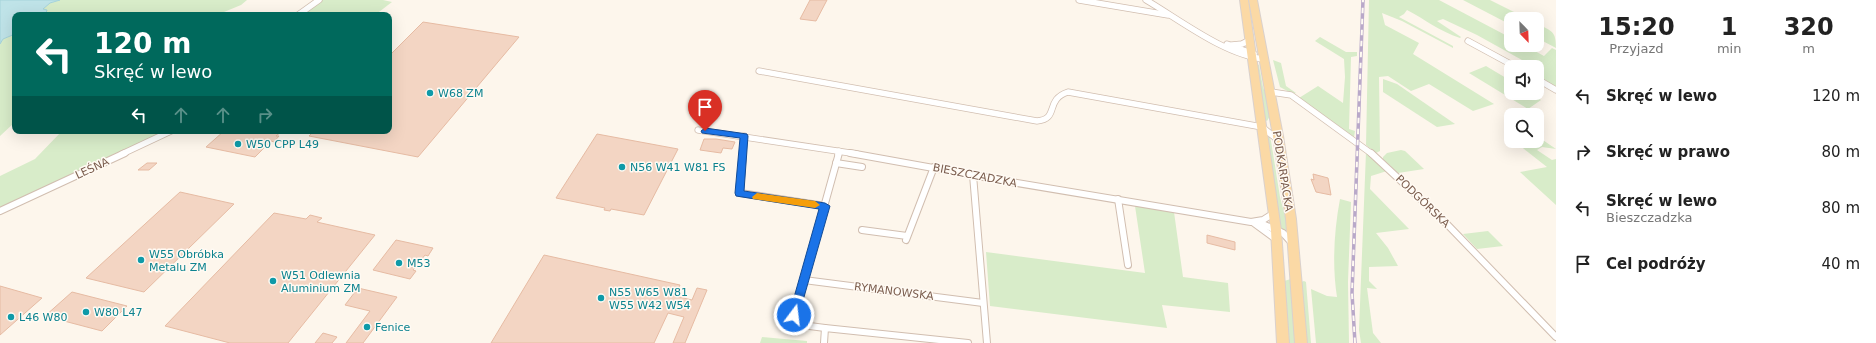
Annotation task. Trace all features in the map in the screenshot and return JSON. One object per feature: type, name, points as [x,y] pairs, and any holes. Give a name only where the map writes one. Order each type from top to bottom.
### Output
[{"type":"main road","name":"PODKARPACKA","points":[[1244,0],[1277,235],[1283,343]]},
{"type":"main road","name":"PODKARPACKA","points":[[1253,0],[1276,119],[1293,244],[1301,343]]},
{"type":"street","points":[[302,12],[319,0]]},
{"type":"street","points":[[1079,0],[1172,16]]},
{"type":"street","points":[[1146,0],[1226,48],[1265,59]]},
{"type":"street","points":[[1221,44],[1242,44],[1250,40]]},
{"type":"street","points":[[1468,41],[1504,60]]},
{"type":"street","points":[[1228,44],[1252,56]]},
{"type":"street","points":[[759,71],[1037,121],[1051,117],[1054,99],[1057,95],[1068,92],[1262,127],[1279,142]]},
{"type":"street","points":[[1544,83],[1556,90]]},
{"type":"street","name":"PODGÓRSKA","points":[[1271,92],[1291,95],[1375,156],[1442,219],[1556,337]]},
{"type":"street","points":[[1262,127],[1276,119]]},
{"type":"street","name":"BIESZCZADZKA","points":[[698,130],[839,151],[973,175],[1253,221],[1277,235]]},
{"type":"street","name":"LEŚNA","points":[[0,212],[165,134]]},
{"type":"street","points":[[744,136],[740,193],[825,206]]},
{"type":"street","points":[[839,151],[829,192],[794,315],[795,322],[802,325],[825,328],[968,343]]},
{"type":"street","points":[[835,167],[862,167]]},
{"type":"street","points":[[862,230],[907,238],[934,167]]},
{"type":"street","points":[[973,175],[987,343]]},
{"type":"street","points":[[1118,199],[1128,266]]},
{"type":"street","points":[[1253,221],[1263,220],[1274,214]]},
{"type":"street","name":"BIESZCZADZKA","points":[[1253,221],[1277,235]]},
{"type":"street","points":[[1277,235],[1288,237],[1293,244]]},
{"type":"street","name":"RYMANOWSKA","points":[[804,280],[984,303]]},
{"type":"street","points":[[824,343],[825,328]]},
{"type":"green space","points":[[60,0],[247,0],[241,5],[224,12],[46,12],[47,10],[43,9],[50,3]]},
{"type":"green space","points":[[321,0],[383,0],[392,2],[379,12],[305,12]]},
{"type":"green space","points":[[1369,0],[1439,0],[1504,34],[1504,50],[1443,19],[1437,21],[1461,37],[1460,38],[1439,29],[1407,10],[1399,17],[1453,46],[1453,48],[1402,21],[1382,13],[1385,25],[1419,43],[1413,54],[1494,104],[1473,111],[1429,84],[1411,91],[1388,76],[1379,77],[1380,151],[1376,153],[1366,145]]},
{"type":"green space","points":[[1463,0],[1490,0],[1514,12],[1504,12],[1504,21]]},
{"type":"green space","points":[[1544,27],[1554,35],[1556,48],[1544,42]]},
{"type":"green space","points":[[12,35],[12,125],[0,136],[0,44],[3,39]]},
{"type":"green space","points":[[1320,37],[1346,52],[1357,52],[1357,56],[1351,57],[1349,129],[1355,131],[1354,137],[1299,98],[1318,86],[1343,103],[1345,77],[1344,59],[1315,41]]},
{"type":"green space","points":[[1552,48],[1556,50],[1556,89],[1544,82],[1544,60],[1522,60],[1508,52],[1537,52],[1544,56]]},
{"type":"green space","points":[[1273,60],[1281,63],[1286,86],[1296,93],[1293,94],[1280,87]]},
{"type":"green space","points":[[1257,64],[1259,65],[1263,87],[1271,110],[1267,121],[1265,120]]},
{"type":"green space","points":[[1486,66],[1504,77],[1504,94],[1469,73]]},
{"type":"green space","points":[[1383,79],[1397,84],[1455,124],[1437,127],[1383,92]]},
{"type":"green space","points":[[1513,100],[1541,100],[1529,108],[1526,108]]},
{"type":"green space","points":[[59,134],[168,134],[0,212],[0,176],[35,159]]},
{"type":"green space","points":[[1267,136],[1269,136],[1271,141],[1280,197],[1288,233],[1280,228]]},
{"type":"green space","points":[[1544,141],[1556,149],[1544,147]]},
{"type":"green space","points":[[1523,148],[1540,148],[1537,150],[1552,160],[1556,159],[1556,205],[1520,172],[1547,167]]},
{"type":"green space","points":[[1401,150],[1405,151],[1424,169],[1398,173],[1383,159],[1387,153]]},
{"type":"green space","points":[[1366,152],[1387,171],[1371,176],[1370,189],[1409,229],[1376,233],[1388,248],[1398,266],[1369,267],[1369,281],[1377,289],[1367,288],[1373,333],[1381,343],[1361,343],[1359,330]]},
{"type":"green space","points":[[1340,199],[1351,202],[1348,282],[1349,343],[1316,343],[1311,289],[1327,296],[1337,297],[1335,285],[1334,248]]},
{"type":"green space","points":[[1135,206],[1174,212],[1183,277],[1228,283],[1230,312],[1162,305],[1167,328],[990,306],[986,252],[1145,273]]},
{"type":"green space","points":[[1488,231],[1503,246],[1477,249],[1463,234]]},
{"type":"green space","points":[[1291,279],[1296,343],[1288,343],[1284,281]]},
{"type":"green space","points":[[1301,282],[1306,282],[1311,343],[1306,343]]},
{"type":"green space","points":[[762,337],[807,341],[807,343],[760,343]]},
{"type":"water","points":[[0,0],[60,0],[50,3],[43,9],[47,10],[46,12],[12,12],[12,35],[3,39],[0,44]]},
{"type":"building","points":[[810,0],[827,0],[816,21],[800,19]]},
{"type":"building","name":"W68 ZM","points":[[423,22],[519,37],[418,157],[309,136],[311,134],[392,134],[392,53]]},
{"type":"building","name":"W50 CPP L49","points":[[221,134],[278,134],[276,136],[279,136],[274,142],[271,141],[255,157],[206,147]]},
{"type":"building","name":"N56 W41 W81 FS","points":[[597,134],[678,149],[644,215],[611,209],[610,211],[604,210],[605,208],[556,198]]},
{"type":"building","points":[[704,139],[735,142],[732,149],[723,148],[721,153],[700,150]]},
{"type":"building","points":[[147,163],[157,163],[149,170],[138,170]]},
{"type":"building","points":[[1313,174],[1328,178],[1331,195],[1316,192],[1311,179],[1314,180]]},
{"type":"building","name":"W55 Obróbka Metalu ZM","points":[[180,192],[234,204],[144,292],[86,278]]},
{"type":"building","name":"W51 Odlewnia Aluminium ZM","points":[[274,213],[306,219],[310,215],[322,218],[317,222],[375,235],[288,343],[230,343],[165,326]]},
{"type":"building","points":[[1207,235],[1235,242],[1235,250],[1207,243]]},
{"type":"building","name":"M53","points":[[396,240],[433,248],[428,256],[425,255],[413,270],[416,271],[410,279],[373,270]]},
{"type":"building","name":"N55 W65 W81 W55 W42 W54","points":[[544,255],[680,285],[675,296],[692,300],[697,288],[707,290],[685,343],[673,343],[684,317],[668,313],[654,343],[491,343]]},
{"type":"building","name":"L46 W80","points":[[0,286],[42,298],[0,335]]},
{"type":"building","name":"Fenice","points":[[358,288],[397,297],[363,343],[346,343],[370,311],[345,305]]},
{"type":"building","name":"W80 L47","points":[[72,292],[127,306],[102,331],[45,316]]},
{"type":"building","points":[[323,333],[337,337],[332,343],[315,343]]},
{"type":"railway","points":[[1355,343],[1352,293],[1363,0]]},
{"type":"slow traffic","points":[[757,197],[815,205]]},
{"type":"place","name":"W68 ZM","points":[[430,93]]},
{"type":"place","name":"W50 CPP L49","points":[[238,144]]},
{"type":"place","name":"N56 W41 W81 FS","points":[[622,167]]},
{"type":"place","name":"W55 Obróbka Metalu ZM","points":[[141,260]]},
{"type":"place","name":"M53","points":[[399,263]]},
{"type":"place","name":"W51 Odlewnia Aluminium ZM","points":[[273,281]]},
{"type":"place","name":"N55 W65 W81 W55 W42 W54","points":[[601,298]]},
{"type":"place","name":"W80 L47","points":[[86,312]]},
{"type":"place","name":"L46 W80","points":[[11,317]]},
{"type":"place","name":"Fenice","points":[[367,327]]},
{"type":"route","points":[[705,131],[744,136],[741,157],[740,193],[825,206],[794,315]]}]
